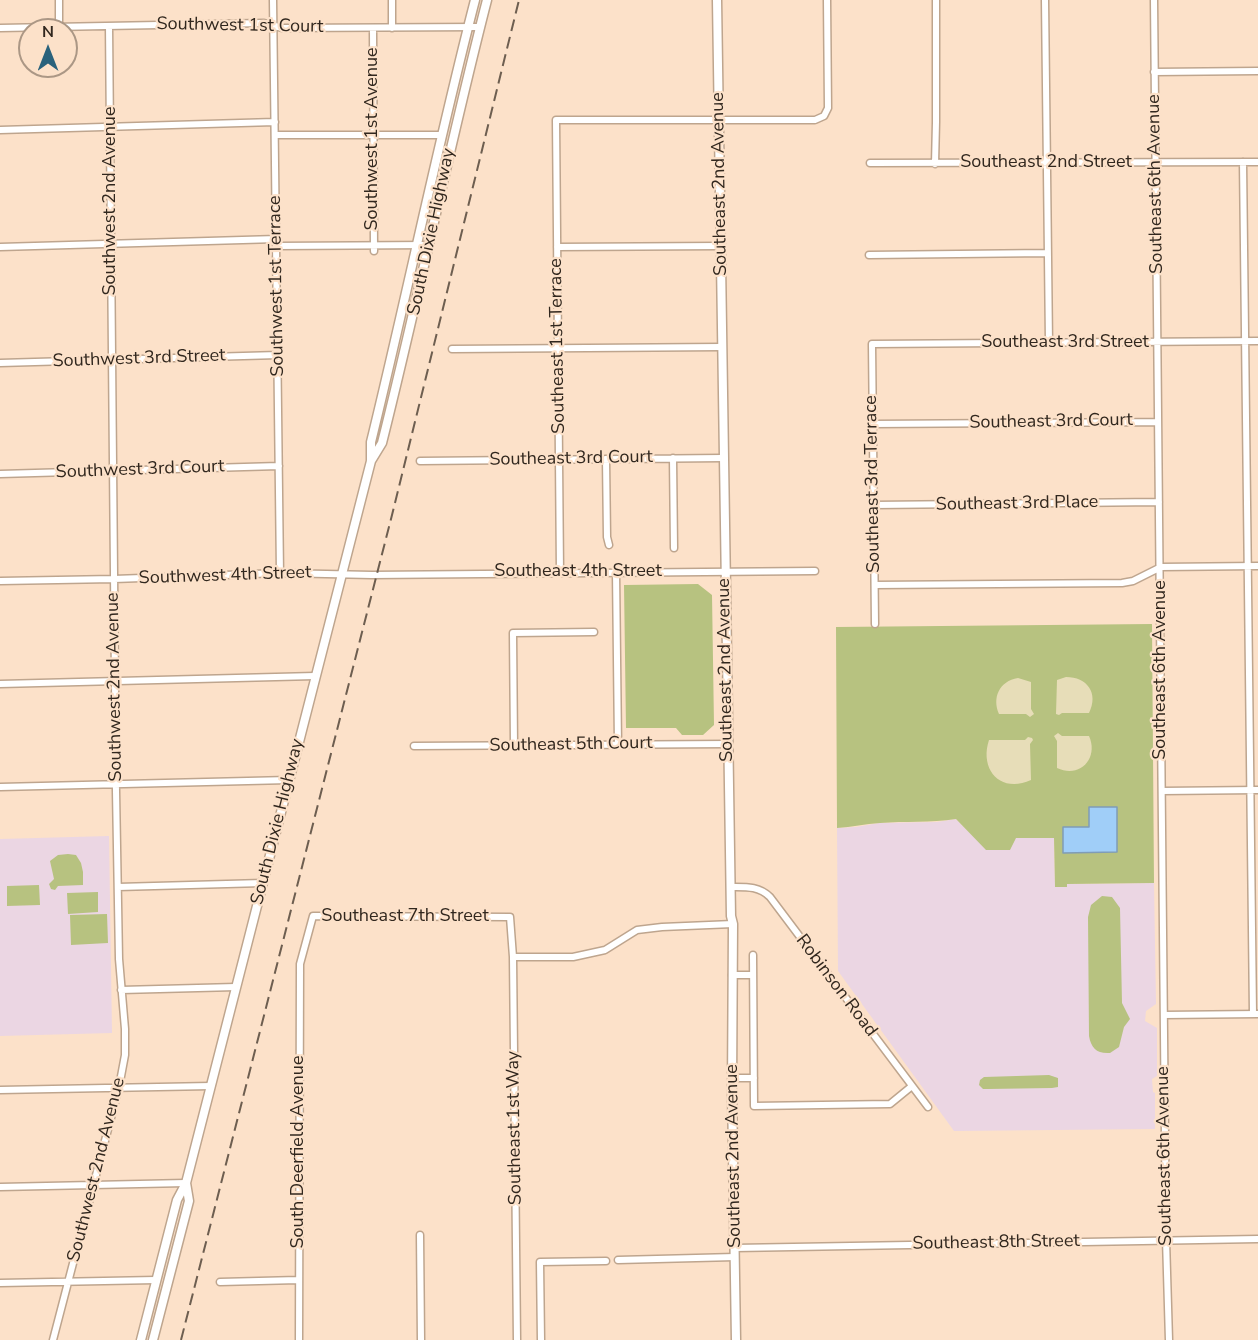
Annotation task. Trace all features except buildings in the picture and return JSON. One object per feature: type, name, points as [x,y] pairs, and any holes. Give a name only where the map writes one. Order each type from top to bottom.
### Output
[{"type":"main road","name":"South Dixie Highway","points":[[371,461],[370,442],[475,0]]},
{"type":"main road","name":"South Dixie Highway","points":[[141,1340],[177,1200],[186,1183],[371,461],[382,443],[487,0]]},
{"type":"main road","name":"Southeast 2nd Avenue","points":[[717,0],[723,458],[733,924],[732,1078],[736,1340]]},
{"type":"main road","name":"South Dixie Highway","points":[[153,1340],[189,1201],[186,1183]]},
{"type":"street","points":[[59,0],[59,18]]},
{"type":"street","name":"Southwest 1st Terrace","points":[[273,0],[280,573]]},
{"type":"street","name":"Southwest 1st Avenue","points":[[392,0],[392,28]]},
{"type":"street","points":[[719,120],[815,120],[824,116],[828,108],[826,0]]},
{"type":"street","points":[[934,164],[936,0]]},
{"type":"street","points":[[1045,0],[1049,343]]},
{"type":"street","name":"Southeast 6th Avenue","points":[[1154,0],[1166,1239],[1169,1340]]},
{"type":"street","name":"Southwest 1st Court","points":[[78,27],[264,23],[282,28],[480,27]]},
{"type":"street","name":"Southwest 2nd Avenue","points":[[53,1340],[119,1087],[125,1055],[119,959],[116,784],[110,26]]},
{"type":"street","name":"Southwest 1st Court","points":[[0,28],[18,28]]},
{"type":"street","name":"Southwest 1st Avenue","points":[[373,28],[374,247]]},
{"type":"street","points":[[1154,72],[1258,71]]},
{"type":"street","name":"Southeast 1st Terrace","points":[[560,572],[556,120],[719,120]]},
{"type":"street","points":[[0,130],[275,122]]},
{"type":"street","points":[[275,135],[442,135]]},
{"type":"street","points":[[1164,1015],[1256,1014],[1250,790],[1243,162]]},
{"type":"street","name":"Southeast 2nd Street","points":[[870,163],[1258,162]]},
{"type":"street","points":[[0,247],[277,243],[374,247],[430,245]]},
{"type":"street","points":[[557,247],[721,246]]},
{"type":"street","points":[[869,255],[1047,253]]},
{"type":"street","name":"Southeast 3rd Street","points":[[872,344],[1258,341]]},
{"type":"street","name":"Southeast 3rd Terrace","points":[[872,344],[875,624]]},
{"type":"street","points":[[452,349],[722,347]]},
{"type":"street","name":"Southwest 3rd Street","points":[[0,363],[278,355]]},
{"type":"street","name":"Southeast 3rd Court","points":[[873,424],[1158,422]]},
{"type":"street","points":[[673,458],[674,548]]},
{"type":"street","name":"Southeast 3rd Court","points":[[420,461],[723,458]]},
{"type":"street","points":[[606,459],[609,546]]},
{"type":"street","name":"Southwest 3rd Court","points":[[0,474],[279,466]]},
{"type":"street","name":"Southeast 3rd Place","points":[[874,505],[1159,502]]},
{"type":"street","points":[[874,585],[1122,583],[1132,581],[1161,567],[1258,566]]},
{"type":"street","name":"Southeast 4th Street","points":[[342,574],[815,571]]},
{"type":"street","points":[[616,572],[618,745]]},
{"type":"street","name":"Southwest 4th Street","points":[[0,581],[280,573],[342,574]]},
{"type":"street","points":[[514,746],[513,633],[594,632]]},
{"type":"street","points":[[0,684],[315,676]]},
{"type":"street","name":"Southeast 5th Court","points":[[414,747],[728,744]]},
{"type":"street","points":[[0,787],[289,780]]},
{"type":"street","points":[[1162,791],[1258,790]]},
{"type":"street","points":[[118,886],[263,883]]},
{"type":"street","name":"Robinson Road","points":[[731,887],[763,890],[770,897],[928,1107]]},
{"type":"street","name":"Southeast 7th Street","points":[[300,964],[313,916],[510,916]]},
{"type":"street","name":"Southeast 1st Way","points":[[510,916],[513,957],[517,1340]]},
{"type":"street","points":[[513,957],[573,957],[605,950],[637,930],[733,924]]},
{"type":"street","points":[[753,956],[754,1106],[890,1104],[912,1086]]},
{"type":"street","name":"South Deerfield Avenue","points":[[298,1340],[300,964]]},
{"type":"street","points":[[732,975],[753,975]]},
{"type":"street","points":[[121,990],[236,987]]},
{"type":"street","points":[[732,1078],[754,1078]]},
{"type":"street","points":[[0,1090],[211,1086]]},
{"type":"street","points":[[0,1187],[186,1183]]},
{"type":"street","points":[[420,1236],[421,1340]]},
{"type":"street","name":"Southeast 8th Street","points":[[618,1260],[735,1252],[1166,1239],[1258,1239]]},
{"type":"street","points":[[541,1340],[540,1262],[606,1261]]},
{"type":"street","points":[[0,1283],[156,1280]]},
{"type":"street","points":[[220,1282],[298,1280]]},
{"type":"shaded area","points":[[956,819],[987,850],[1016,838],[1054,838],[1055,886],[1154,883],[1156,1004],[1146,1011],[1145,1021],[1157,1028],[1157,1076],[1152,1079],[1155,1093],[1155,1129],[954,1131],[838,971],[837,828],[879,823],[937,822]]},
{"type":"shaded area","points":[[109,836],[112,1033],[0,1036],[0,839]]},
{"type":"green space","points":[[698,584],[712,595],[714,725],[703,735],[682,735],[676,728],[626,728],[624,585]]},
{"type":"green space","points":[[1152,624],[1154,883],[1067,884],[1067,887],[1055,887],[1054,838],[1016,838],[1010,850],[986,850],[956,819],[837,828],[836,627]]},
{"type":"green space","points":[[58,855],[76,855],[81,863],[83,885],[58,886],[55,890],[51,889],[49,884],[54,879],[50,861]]},
{"type":"green space","points":[[39,885],[40,905],[7,906],[7,886]]},
{"type":"green space","points":[[98,892],[98,912],[68,914],[67,893]]},
{"type":"green space","points":[[1102,896],[1112,897],[1120,908],[1122,1003],[1130,1019],[1124,1027],[1119,1047],[1110,1053],[1095,1049],[1089,1036],[1088,917],[1091,905]]},
{"type":"green space","points":[[107,914],[108,943],[71,945],[70,915]]},
{"type":"green space","points":[[1049,1075],[1058,1078],[1058,1087],[983,1089],[979,1085],[980,1080],[984,1077]]},
{"type":"sand","points":[[1066,677],[1080,680],[1089,688],[1093,699],[1089,713],[1056,714],[1057,680]]},
{"type":"sand","points":[[1018,678],[1031,682],[1031,709],[1034,714],[1030,717],[1026,714],[999,714],[997,708],[997,696],[1002,686]]},
{"type":"sand","points":[[1058,733],[1062,736],[1089,736],[1091,752],[1089,759],[1080,769],[1065,771],[1057,768],[1057,741],[1054,736]]},
{"type":"sand","points":[[1028,737],[1033,740],[1030,744],[1031,780],[1020,784],[1002,781],[990,770],[987,761],[989,740],[1025,740]]},
{"type":"water","points":[[1089,807],[1117,807],[1117,852],[1063,853],[1063,827],[1089,827]]},
{"type":"railway","points":[[181,1340],[392,515],[519,0]]}]
